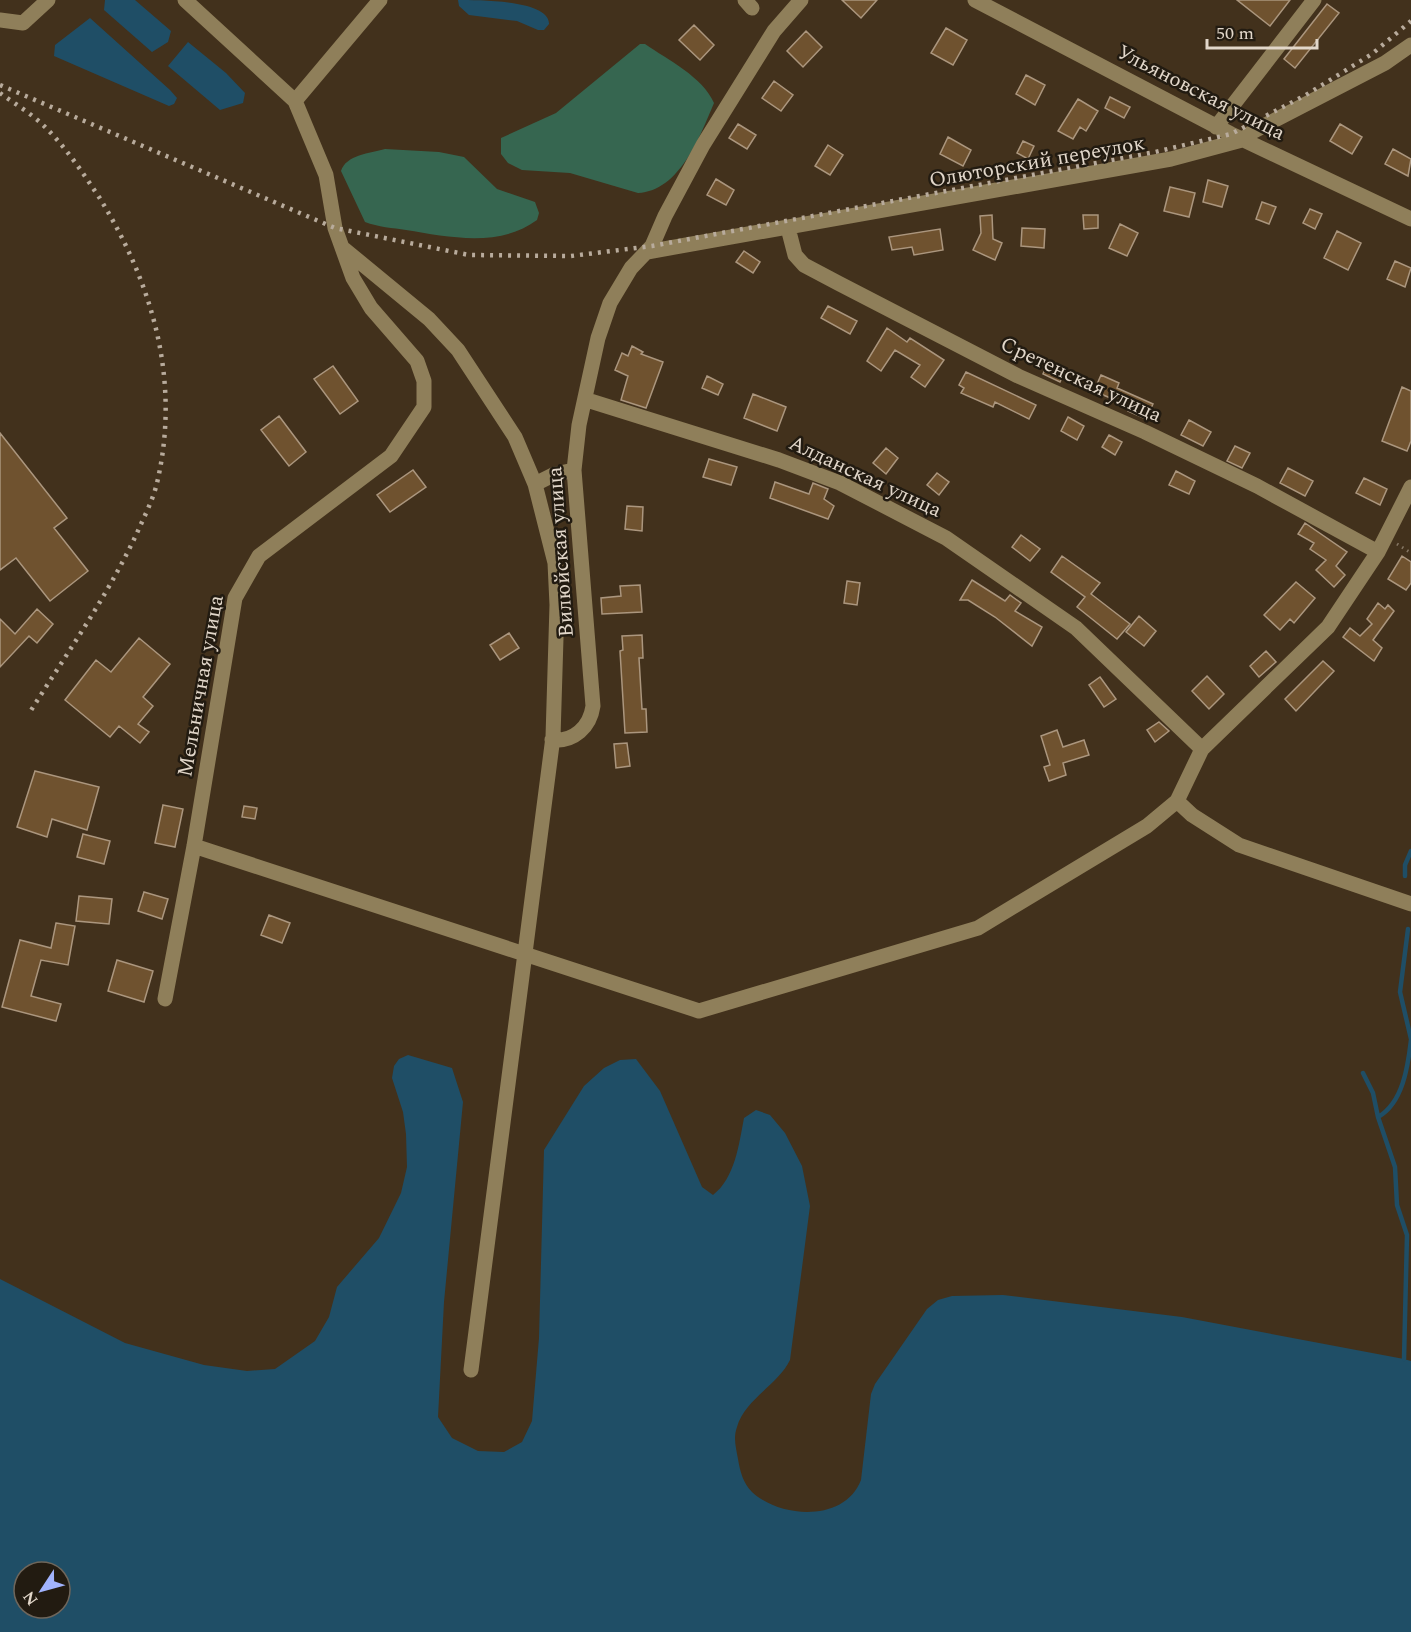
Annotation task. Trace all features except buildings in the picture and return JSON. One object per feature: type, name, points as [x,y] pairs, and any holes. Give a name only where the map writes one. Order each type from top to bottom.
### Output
[{"type":"street","points":[[0,20],[23,23],[48,0]]},
{"type":"street","name":"Мельничная улица","points":[[165,999],[194,846],[235,598],[259,556],[391,456],[424,408],[424,381],[417,361],[371,308],[353,278],[335,228],[326,175],[295,101],[185,0]]},
{"type":"street","points":[[295,101],[380,0]]},
{"type":"street","name":"Вилюйская улица","points":[[552,740],[565,740],[581,731],[589,720],[593,706],[574,470],[579,425],[598,338],[610,303],[631,268],[652,246],[665,216],[703,145],[774,31],[801,0]]},
{"type":"street","name":"Ульяновская улица","points":[[975,0],[1216,127],[1411,219]]},
{"type":"street","points":[[1216,127],[1314,0]]},
{"type":"street","name":"Олюторский переулок","points":[[647,252],[1171,159],[1242,140],[1252,132],[1385,63],[1411,45]]},
{"type":"street","name":"Сретенская улица","points":[[788,228],[795,255],[804,265],[829,279],[1018,376],[1145,432],[1257,486],[1378,552]]},
{"type":"street","points":[[344,249],[429,319],[458,350],[515,437],[535,484],[546,519],[555,563],[557,605],[552,740],[471,1370]]},
{"type":"street","name":"Алданская улица","points":[[586,400],[779,459],[840,483],[946,538],[1076,628],[1202,749]]},
{"type":"street","points":[[535,484],[555,474],[574,470]]},
{"type":"street","points":[[194,846],[699,1011],[978,928],[1147,826],[1177,801],[1202,749],[1328,627],[1378,552],[1411,488]]},
{"type":"street","points":[[1177,801],[1192,815],[1239,845],[1393,900],[1411,904]]},
{"type":"green space","points":[[640,44],[645,44],[693,77],[702,85],[714,103],[686,160],[666,183],[653,190],[638,193],[570,173],[522,170],[508,163],[501,154],[501,138],[556,113]]},
{"type":"green space","points":[[385,149],[439,152],[464,157],[497,189],[535,202],[539,213],[537,220],[522,229],[507,234],[473,238],[439,235],[365,222],[341,171],[353,158]]},
{"type":"water","points":[[105,0],[135,0],[171,31],[168,42],[152,52],[104,10]]},
{"type":"water","points":[[458,0],[497,1],[526,6],[546,16],[549,24],[544,30],[538,30],[517,21],[469,15],[459,6]]},
{"type":"water","points":[[90,18],[170,90],[177,98],[174,104],[169,106],[54,56],[55,45]]},
{"type":"water","points":[[188,42],[226,73],[245,93],[243,103],[220,110],[168,66]]},
{"type":"water","points":[[408,1055],[452,1068],[463,1102],[444,1302],[438,1417],[452,1438],[478,1451],[504,1452],[522,1442],[532,1421],[539,1338],[544,1150],[584,1086],[604,1068],[620,1060],[636,1059],[660,1091],[702,1187],[713,1195],[731,1170],[744,1118],[756,1110],[770,1115],[785,1133],[802,1166],[810,1206],[790,1360],[778,1377],[747,1408],[741,1417],[735,1435],[741,1472],[746,1485],[764,1501],[795,1511],[811,1512],[841,1503],[853,1494],[861,1480],[871,1394],[875,1384],[927,1309],[938,1300],[952,1296],[1003,1295],[1182,1317],[1404,1359],[1411,1361],[1411,1632],[0,1632],[0,1279],[125,1343],[204,1365],[247,1371],[275,1369],[315,1341],[329,1317],[337,1287],[379,1238],[401,1193],[407,1167],[406,1134],[403,1112],[392,1078],[394,1066],[399,1059]]},
{"type":"waterway","points":[[1405,876],[1405,865],[1411,851]]},
{"type":"waterway","points":[[1408,929],[1400,992],[1411,1039]]},
{"type":"waterway","points":[[1378,1117],[1386,1111],[1399,1093],[1406,1072],[1411,1040]]},
{"type":"waterway","points":[[1363,1073],[1373,1093],[1378,1117],[1395,1167],[1397,1205],[1407,1235],[1404,1359]]},
{"type":"railway","points":[[0,85],[335,228],[469,255],[571,256],[652,246],[1155,152],[1231,134],[1306,95],[1372,54],[1411,21]]},
{"type":"railway","points":[[0,93],[36,119],[61,145],[81,170],[118,230],[134,264],[157,334],[166,408],[164,445],[157,483],[145,515],[100,602],[30,712]]}]
